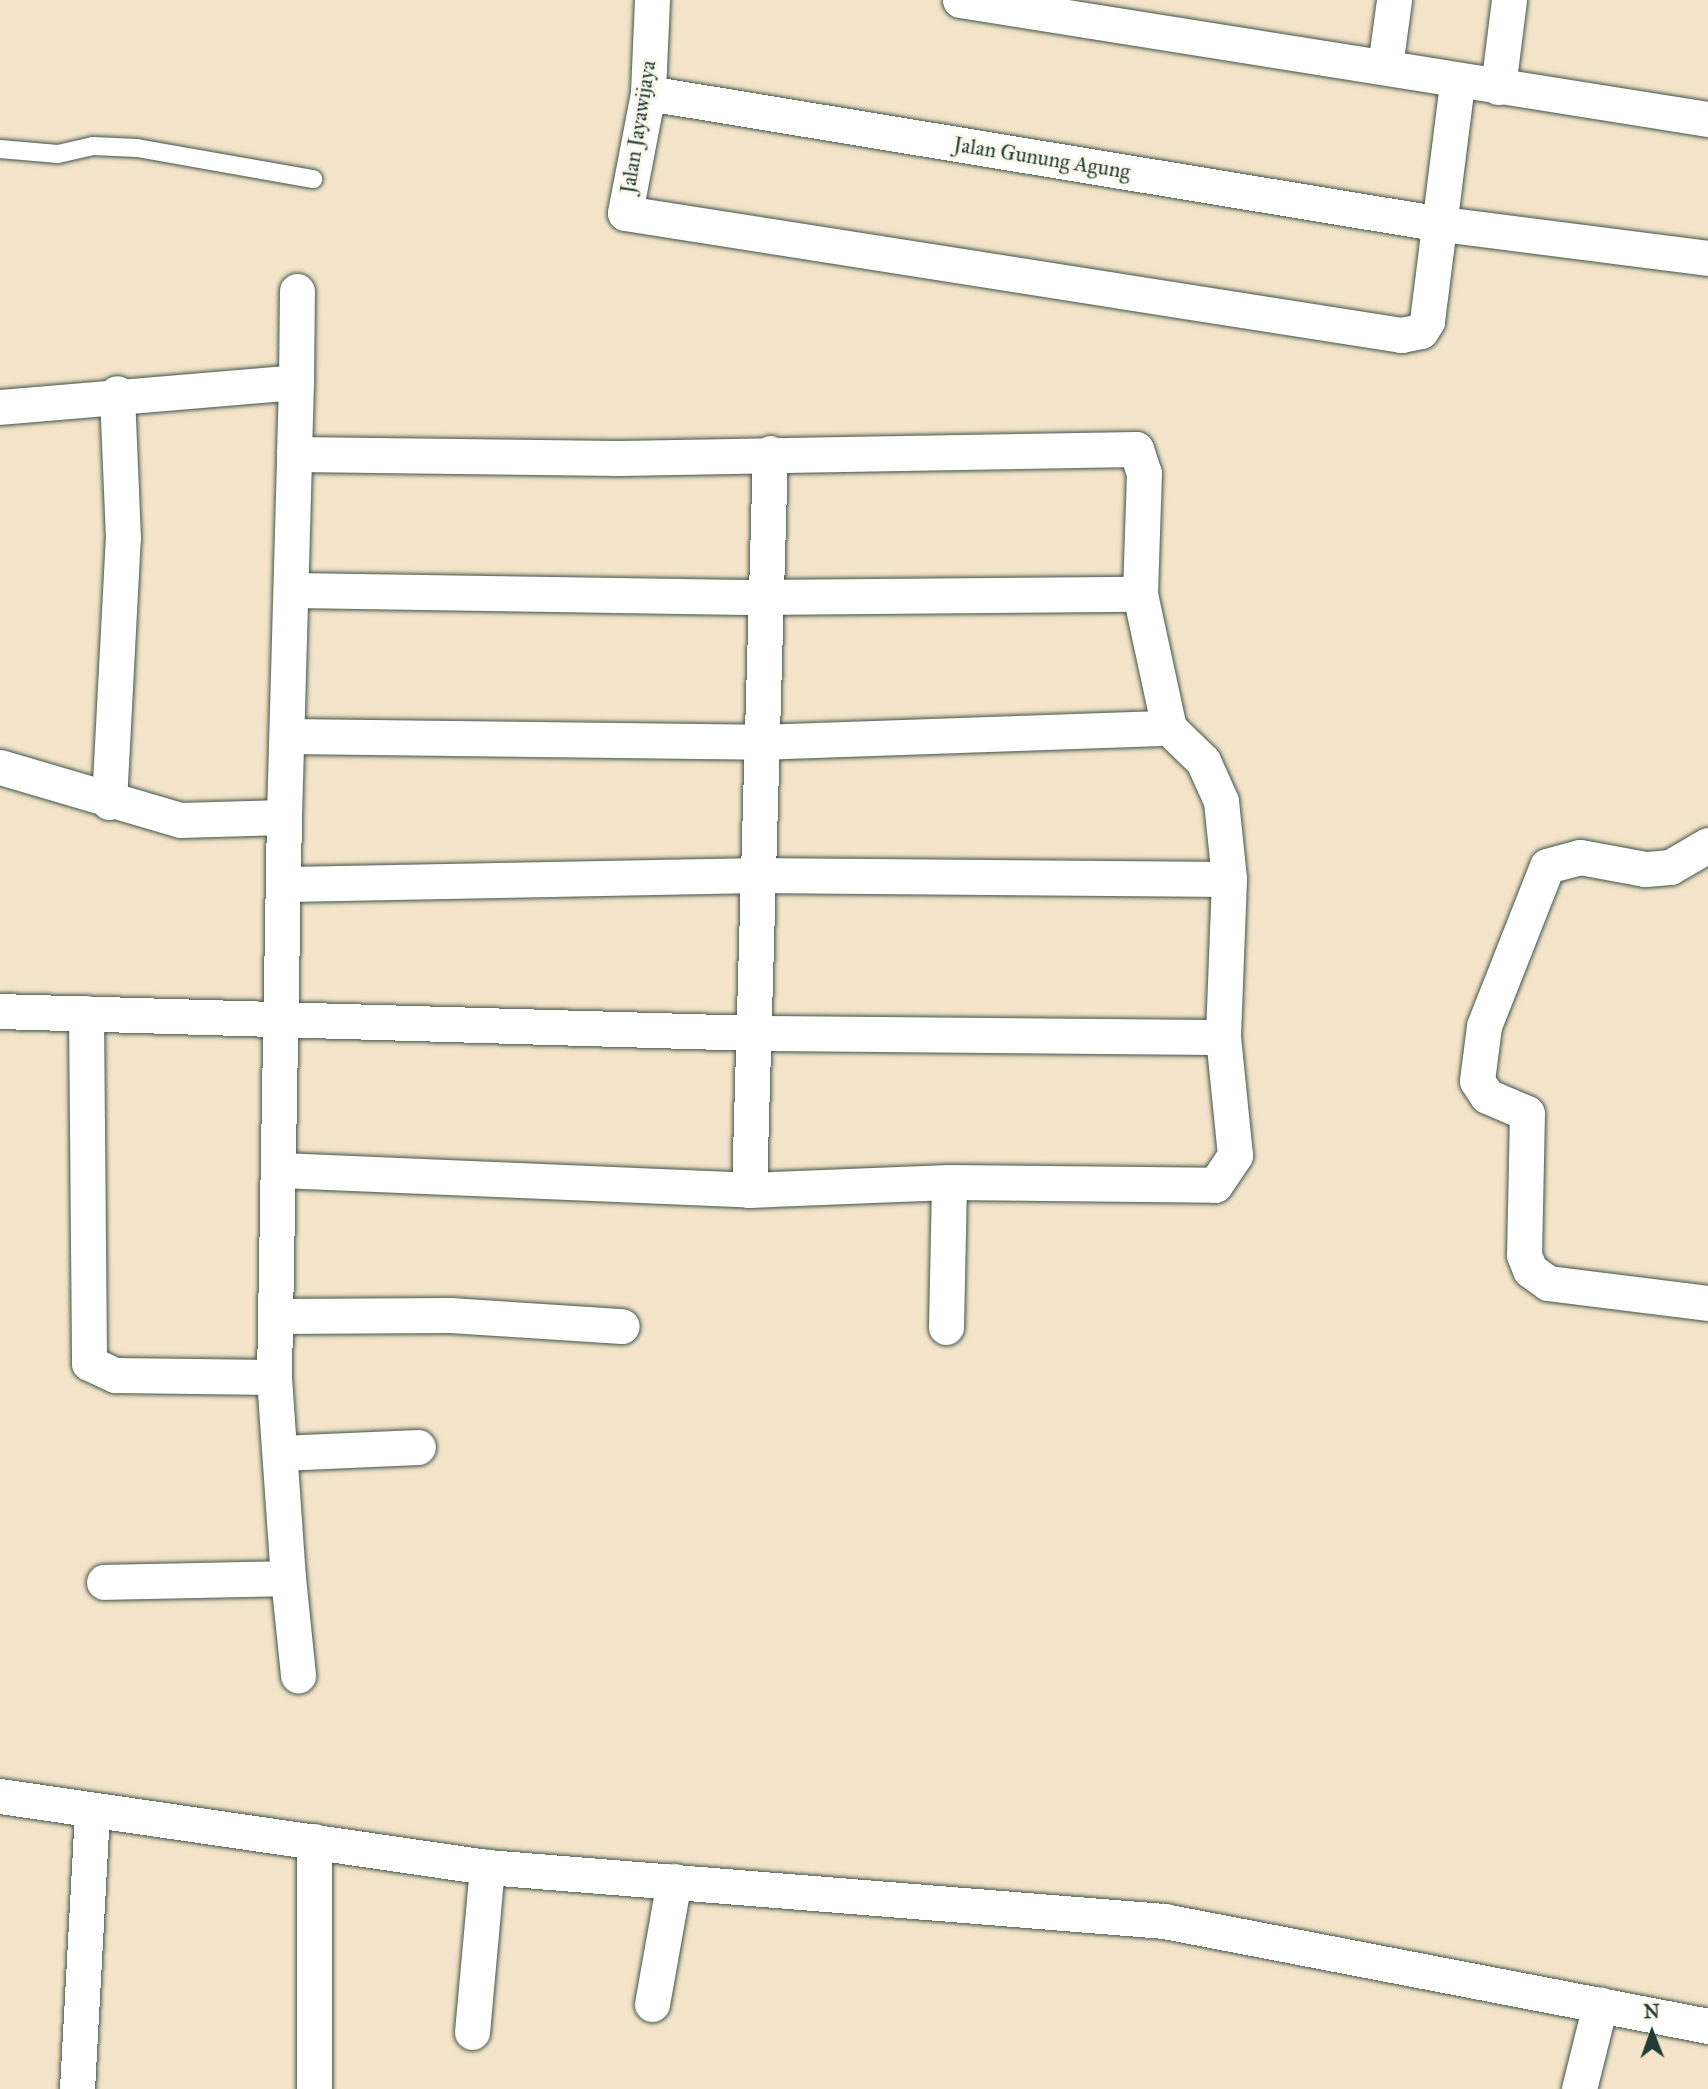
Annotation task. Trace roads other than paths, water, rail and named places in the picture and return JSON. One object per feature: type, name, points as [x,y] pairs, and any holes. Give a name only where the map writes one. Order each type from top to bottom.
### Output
[{"type":"street","name":"Jalan Jayawijaya","points":[[652,0],[648,93],[625,213],[1401,335],[1421,331],[1427,321],[1435,223]]},
{"type":"street","points":[[960,0],[1385,66],[1457,83],[1708,119]]},
{"type":"street","points":[[1385,66],[1394,0]]},
{"type":"street","points":[[1498,87],[1509,0]]},
{"type":"street","points":[[1435,223],[1457,83]]},
{"type":"street","name":"Jalan Gunung Agung","points":[[648,93],[1435,223],[1708,258]]},
{"type":"street","points":[[297,291],[293,590],[284,817],[288,884],[274,1377],[288,1578],[298,1675]]},
{"type":"street","points":[[0,407],[117,393],[296,382]]},
{"type":"street","points":[[109,802],[123,538],[117,393]]},
{"type":"street","points":[[280,1170],[750,1190],[948,1182],[1215,1185],[1235,1154],[1223,1037],[1229,879],[1221,801],[1203,761],[1169,728],[1140,594],[1144,473],[1136,449],[294,454]]},
{"type":"street","points":[[750,1190],[757,1034],[762,597],[770,453]]},
{"type":"street","points":[[293,590],[762,597],[1140,594]]},
{"type":"street","points":[[288,736],[761,742],[1169,728]]},
{"type":"street","points":[[0,767],[109,802],[180,820],[284,817]]},
{"type":"street","points":[[1708,845],[1670,867],[1645,869],[1580,857],[1547,866],[1484,1026],[1477,1081],[1480,1091],[1527,1113],[1524,1255],[1530,1270],[1548,1283],[1708,1303]]},
{"type":"street","points":[[288,884],[760,875],[1229,879]]},
{"type":"street","points":[[0,1011],[285,1022],[757,1034],[1223,1037]]},
{"type":"street","points":[[86,1013],[89,1363],[115,1375],[274,1377]]},
{"type":"street","points":[[946,1327],[948,1182]]},
{"type":"street","points":[[277,1316],[464,1316],[622,1326]]},
{"type":"street","points":[[280,1453],[418,1447]]},
{"type":"street","points":[[104,1582],[288,1578]]},
{"type":"street","points":[[0,1797],[92,1814],[314,1841],[487,1867],[1164,1921],[1708,2026]]},
{"type":"street","points":[[77,2089],[92,1814]]},
{"type":"street","points":[[314,1841],[314,2089]]},
{"type":"street","points":[[472,2032],[487,1867]]},
{"type":"street","points":[[652,2004],[674,1881]]},
{"type":"street","points":[[1579,2089],[1600,2005]]},
{"type":"lane","points":[[0,149],[58,154],[93,146],[137,148],[313,178]]}]
